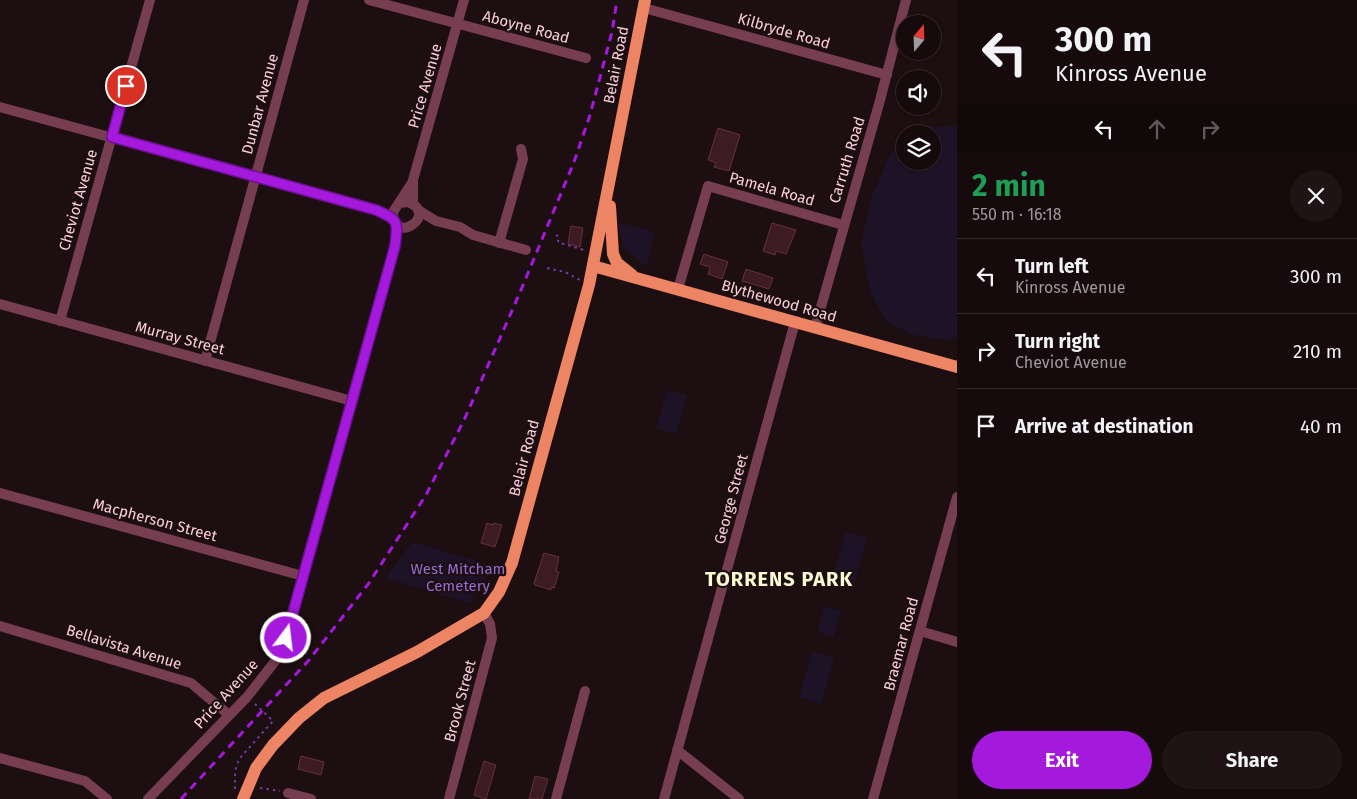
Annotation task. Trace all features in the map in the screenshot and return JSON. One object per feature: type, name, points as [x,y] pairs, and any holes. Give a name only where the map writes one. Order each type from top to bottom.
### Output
[{"type":"main road","name":"Belair Road","points":[[243,799],[256,768],[273,744],[299,718],[324,698],[417,652],[484,612],[502,586],[512,564],[584,282],[593,266],[645,4]]},
{"type":"main road","points":[[609,188],[613,254],[617,263],[640,280]]},
{"type":"main road","name":"Blythewood Road","points":[[593,266],[957,367]]},
{"type":"street","name":"Cheviot Avenue","points":[[60,321],[150,0]]},
{"type":"street","name":"Dunbar Avenue","points":[[205,361],[304,0]]},
{"type":"street","name":"Aboyne Road","points":[[369,0],[586,58]]},
{"type":"street","name":"Price Avenue","points":[[148,799],[247,697],[276,660],[282,649],[395,246],[401,218],[464,0]]},
{"type":"street","name":"Carruth Road","points":[[815,328],[887,76],[906,0]]},
{"type":"street","name":"Kilbryde Road","points":[[645,4],[887,76]]},
{"type":"street","points":[[0,107],[256,176],[401,218],[436,221],[460,228],[473,235],[526,250]]},
{"type":"street","points":[[499,243],[523,159],[521,149]]},
{"type":"street","name":"Price Avenue","points":[[401,218],[418,217],[415,207],[413,180]]},
{"type":"street","name":"Pamela Road","points":[[678,289],[708,186],[843,225]]},
{"type":"street","points":[[401,218],[408,202],[436,221]]},
{"type":"street","name":"Murray Street","points":[[0,304],[352,401]]},
{"type":"street","name":"George Street","points":[[664,799],[795,322]]},
{"type":"street","name":"Macpherson Street","points":[[0,492],[303,576]]},
{"type":"street","name":"Braemar Road","points":[[873,799],[957,497]]},
{"type":"street","name":"Brook Street","points":[[449,799],[492,638],[490,624],[484,612]]},
{"type":"street","name":"Bellavista Avenue","points":[[0,626],[191,683],[229,715]]},
{"type":"street","points":[[920,632],[957,642]]},
{"type":"street","points":[[556,799],[585,692]]},
{"type":"street","points":[[677,750],[739,799]]},
{"type":"street","points":[[0,758],[85,781],[107,799]]},
{"type":"street","points":[[288,793],[311,799]]},
{"type":"path","points":[[556,235],[560,237],[558,241],[560,243],[584,250],[583,255]]},
{"type":"path","points":[[547,268],[564,272],[584,282]]},
{"type":"path","points":[[580,271],[584,282]]},
{"type":"path","points":[[247,697],[273,721],[239,758],[235,790],[248,785],[288,793]]},
{"type":"green space","points":[[941,126],[957,126],[957,337],[946,340],[913,335],[887,322],[870,292],[861,242],[872,196],[891,153],[896,149],[896,170],[941,170]]},
{"type":"green space","points":[[619,222],[655,232],[647,266],[629,253],[621,237]]},
{"type":"green space","points":[[667,390],[687,395],[676,434],[656,428]]},
{"type":"green space","points":[[846,532],[867,538],[855,582],[833,575]]},
{"type":"green space","name":"West Mitcham Cemetery","points":[[412,542],[493,566],[469,603],[386,578]]},
{"type":"green space","points":[[824,606],[841,611],[833,637],[817,632]]},
{"type":"green space","points":[[812,651],[834,658],[821,704],[799,697]]},
{"type":"building","points":[[718,128],[740,135],[729,171],[714,167],[716,163],[708,160]]},
{"type":"building","points":[[772,223],[796,230],[786,254],[776,251],[775,255],[763,251]]},
{"type":"building","points":[[571,226],[583,228],[580,247],[568,244]]},
{"type":"building","points":[[704,254],[728,262],[722,279],[708,274],[710,267],[700,264]]},
{"type":"building","points":[[746,269],[773,278],[769,289],[742,281]]},
{"type":"building","points":[[487,523],[502,525],[495,547],[481,543]]},
{"type":"building","points":[[544,553],[559,557],[556,571],[559,572],[554,588],[551,587],[551,590],[534,583]]},
{"type":"building","points":[[301,756],[324,762],[321,775],[298,769]]},
{"type":"building","points":[[484,761],[496,765],[486,799],[474,795]]},
{"type":"building","points":[[535,776],[548,779],[542,799],[529,799]]},
{"type":"railway","points":[[181,799],[309,660],[369,583],[426,495],[465,418],[574,162],[590,115],[612,32],[617,0]]},
{"type":"district","name":"TORRENS PARK","points":[[779,579]]},
{"type":"route","points":[[126,86],[112,137],[376,210],[393,218],[398,225],[395,246],[286,638]]}]
